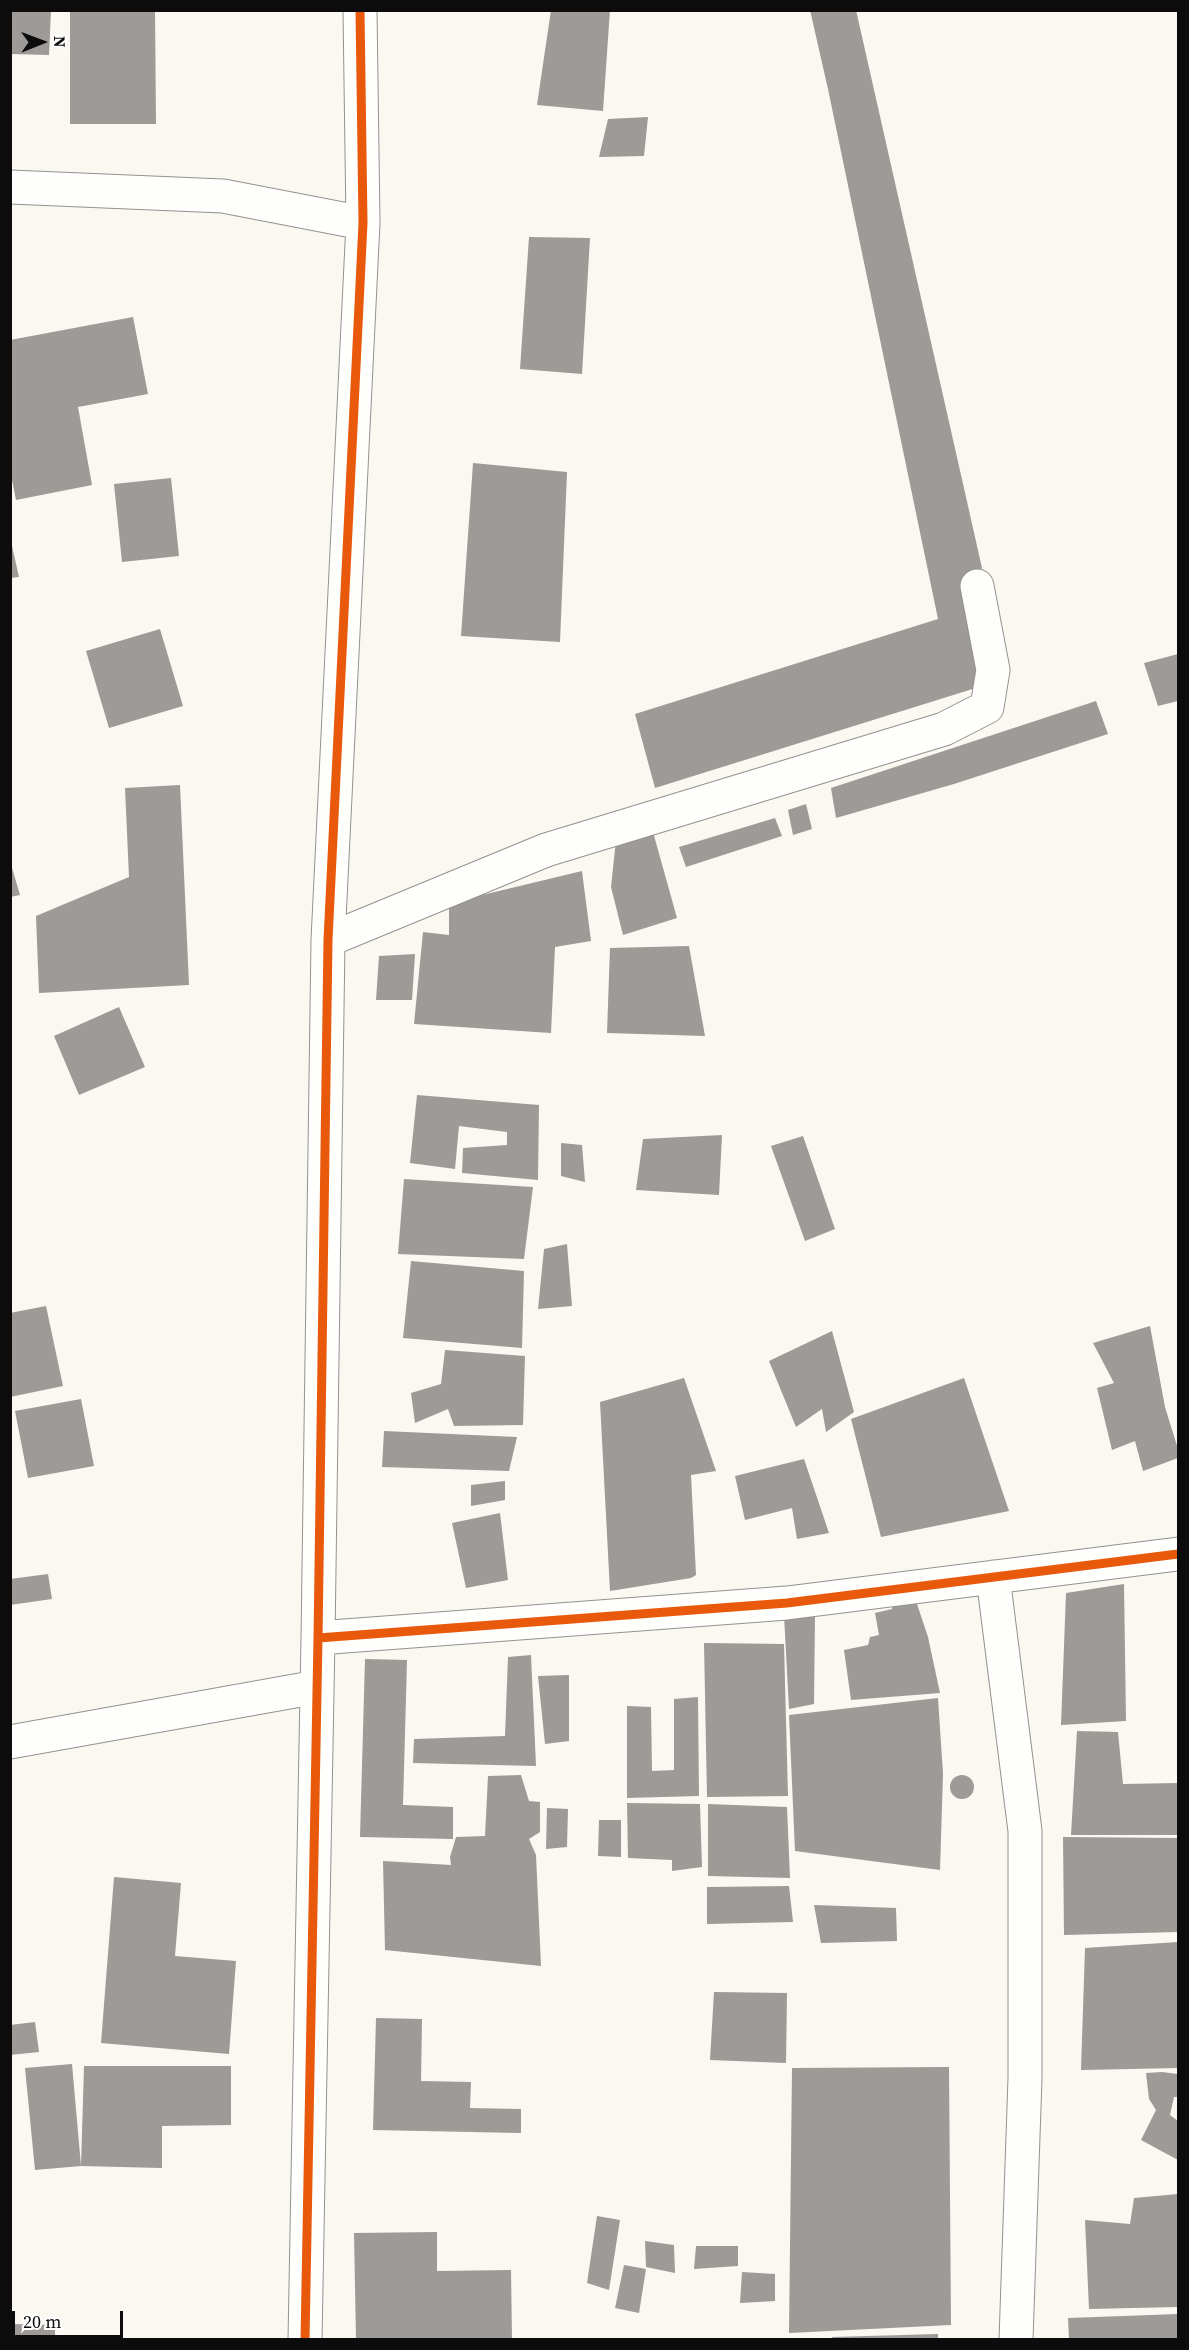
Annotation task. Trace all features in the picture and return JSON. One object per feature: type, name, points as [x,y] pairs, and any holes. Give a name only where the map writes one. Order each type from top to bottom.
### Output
[{"type":"street","points":[[304,2340],[318,1638],[328,940],[363,223],[360,10]]},
{"type":"street","points":[[10,187],[223,196],[363,223]]},
{"type":"street","points":[[328,940],[546,849],[944,729],[987,707],[993,670],[977,586]]},
{"type":"street","points":[[318,1638],[787,1603],[1179,1554]]},
{"type":"street","points":[[993,1577],[1025,1831],[1025,2078],[1016,2340]]},
{"type":"street","points":[[10,1742],[317,1687]]},
{"type":"building","points":[[10,10],[51,10],[49,55],[10,54]]},
{"type":"building","points":[[70,10],[155,10],[156,124],[70,124]]},
{"type":"building","points":[[551,10],[610,10],[603,111],[537,105]]},
{"type":"building","points":[[810,10],[856,10],[982,568],[969,586],[979,687],[655,788],[635,714],[938,619]]},
{"type":"building","points":[[648,117],[644,156],[599,157],[608,119]]},
{"type":"building","points":[[529,237],[590,238],[582,374],[520,369]]},
{"type":"building","points":[[133,317],[148,394],[78,407],[92,485],[16,500],[10,470],[10,340]]},
{"type":"building","points":[[473,463],[567,472],[560,642],[461,636]]},
{"type":"building","points":[[171,478],[179,556],[122,562],[114,484]]},
{"type":"building","points":[[10,537],[19,577],[10,578]]},
{"type":"building","points":[[160,629],[183,706],[109,728],[86,651]]},
{"type":"building","points":[[1178,654],[1178,701],[1158,706],[1144,663]]},
{"type":"building","points":[[1096,701],[1108,734],[954,784],[836,818],[831,788]]},
{"type":"building","points":[[180,785],[189,985],[39,993],[36,916],[129,877],[125,788]]},
{"type":"building","points":[[806,804],[812,829],[793,835],[788,810]]},
{"type":"building","points":[[775,818],[782,836],[686,867],[679,847]]},
{"type":"building","points":[[653,832],[677,918],[623,935],[611,887],[616,840]]},
{"type":"building","points":[[10,861],[20,895],[10,897]]},
{"type":"building","points":[[582,871],[591,941],[555,947],[551,1033],[414,1024],[423,932],[449,935],[449,903]]},
{"type":"building","points":[[689,946],[705,1036],[607,1033],[610,948]]},
{"type":"building","points":[[415,954],[412,1000],[376,1000],[379,956]]},
{"type":"building","points":[[119,1007],[145,1067],[79,1095],[54,1036]]},
{"type":"building","points":[[417,1095],[539,1105],[538,1180],[462,1173],[463,1148],[507,1145],[507,1132],[459,1126],[455,1169],[410,1163]]},
{"type":"building","points":[[722,1135],[719,1195],[636,1190],[643,1139]]},
{"type":"building","points":[[803,1136],[835,1229],[805,1241],[771,1146]]},
{"type":"building","points":[[561,1143],[582,1145],[585,1182],[561,1176]]},
{"type":"building","points":[[404,1179],[533,1187],[524,1259],[398,1254]]},
{"type":"building","points":[[567,1244],[572,1306],[538,1309],[544,1249]]},
{"type":"building","points":[[411,1261],[524,1271],[522,1348],[403,1338]]},
{"type":"building","points":[[46,1306],[63,1386],[10,1397],[10,1313]]},
{"type":"building","points":[[1150,1326],[1165,1407],[1178,1449],[1178,1458],[1143,1471],[1135,1441],[1112,1450],[1097,1388],[1114,1383],[1093,1343]]},
{"type":"building","points":[[832,1331],[854,1412],[826,1432],[822,1409],[796,1427],[769,1361]]},
{"type":"building","points":[[445,1350],[525,1356],[523,1425],[454,1426],[448,1409],[415,1423],[411,1393],[441,1384]]},
{"type":"building","points":[[684,1378],[716,1471],[691,1475],[696,1575],[691,1578],[610,1591],[600,1402]]},
{"type":"building","points":[[964,1378],[1009,1511],[881,1537],[851,1419]]},
{"type":"building","points":[[81,1399],[94,1466],[28,1478],[15,1411]]},
{"type":"building","points":[[384,1431],[517,1437],[509,1471],[382,1467]]},
{"type":"building","points":[[804,1459],[829,1533],[797,1539],[792,1508],[745,1520],[735,1476]]},
{"type":"building","points":[[505,1481],[505,1500],[471,1506],[471,1485]]},
{"type":"building","points":[[500,1513],[508,1580],[466,1588],[452,1523]]},
{"type":"building","points":[[48,1574],[52,1599],[10,1605],[10,1579]]},
{"type":"building","points":[[1124,1584],[1126,1721],[1061,1725],[1066,1593]]},
{"type":"building","points":[[915,1598],[928,1637],[940,1693],[851,1700],[844,1650],[868,1645],[870,1637],[879,1635],[875,1613],[892,1609],[894,1601]]},
{"type":"building","points":[[815,1612],[814,1704],[789,1709],[784,1615]]},
{"type":"building","points":[[704,1643],[784,1644],[788,1796],[707,1797]]},
{"type":"building","points":[[531,1655],[536,1766],[413,1763],[414,1739],[505,1736],[508,1657]]},
{"type":"building","points":[[365,1659],[407,1660],[403,1805],[453,1807],[453,1839],[360,1837]]},
{"type":"building","points":[[569,1675],[569,1741],[545,1744],[538,1676]]},
{"type":"building","points":[[698,1697],[699,1796],[627,1798],[627,1706],[651,1707],[652,1771],[674,1770],[674,1699]]},
{"type":"building","points":[[938,1698],[943,1774],[940,1870],[795,1851],[789,1715]]},
{"type":"building","points":[[1077,1731],[1118,1732],[1123,1784],[1178,1783],[1178,1835],[1071,1835]]},
{"type":"building","points":[[521,1775],[529,1801],[540,1802],[540,1832],[529,1839],[536,1855],[541,1966],[385,1950],[383,1861],[451,1865],[450,1857],[456,1837],[485,1836],[488,1776]]},
{"type":"building","points":[[957,1775],[967,1775],[974,1782],[974,1792],[967,1799],[957,1799],[950,1792],[950,1782]]},
{"type":"building","points":[[627,1803],[700,1804],[702,1867],[672,1871],[672,1860],[628,1858]]},
{"type":"building","points":[[708,1804],[787,1807],[790,1878],[708,1876]]},
{"type":"building","points":[[547,1808],[568,1809],[567,1847],[546,1849]]},
{"type":"building","points":[[599,1820],[621,1820],[621,1857],[598,1856]]},
{"type":"building","points":[[1063,1837],[1178,1838],[1178,1932],[1064,1935]]},
{"type":"building","points":[[114,1877],[181,1883],[175,1956],[236,1961],[229,2054],[101,2043]]},
{"type":"building","points":[[789,1886],[793,1922],[707,1924],[707,1887]]},
{"type":"building","points":[[814,1905],[896,1908],[897,1941],[821,1943]]},
{"type":"building","points":[[1178,1942],[1178,2068],[1081,2070],[1085,1948]]},
{"type":"building","points":[[714,1992],[787,1993],[786,2063],[710,2060]]},
{"type":"building","points":[[376,2018],[422,2019],[421,2081],[471,2082],[470,2108],[521,2109],[521,2133],[373,2130]]},
{"type":"building","points":[[35,2022],[39,2052],[10,2055],[10,2025]]},
{"type":"building","points":[[72,2064],[81,2166],[35,2170],[25,2068]]},
{"type":"building","points":[[84,2066],[231,2066],[231,2125],[162,2126],[162,2168],[81,2166]]},
{"type":"building","points":[[949,2067],[951,2325],[789,2333],[792,2068]]},
{"type":"building","points":[[1146,2073],[1178,2074],[1178,2097],[1174,2097],[1170,2115],[1178,2121],[1178,2160],[1141,2140],[1156,2110],[1149,2099]]},
{"type":"building","points":[[1178,2194],[1178,2307],[1089,2309],[1085,2220],[1130,2224],[1134,2198]]},
{"type":"building","points":[[597,2216],[620,2220],[609,2290],[587,2283]]},
{"type":"building","points":[[437,2232],[437,2271],[511,2270],[512,2340],[356,2340],[354,2233]]},
{"type":"building","points":[[645,2241],[674,2245],[675,2273],[646,2267]]},
{"type":"building","points":[[696,2246],[738,2246],[738,2266],[694,2269]]},
{"type":"building","points":[[624,2265],[646,2269],[639,2313],[615,2308]]},
{"type":"building","points":[[742,2272],[775,2274],[775,2301],[740,2303]]},
{"type":"building","points":[[1178,2314],[1178,2340],[1069,2340],[1068,2318]]},
{"type":"building","points":[[10,2324],[55,2325],[55,2340],[10,2340]]},
{"type":"building","points":[[938,2334],[938,2340],[832,2340],[832,2337]]},
{"type":"cycle path","points":[[305,2340],[328,940],[363,223],[360,10]]},
{"type":"cycle path","points":[[318,1638],[787,1603],[1178,1554]]}]
